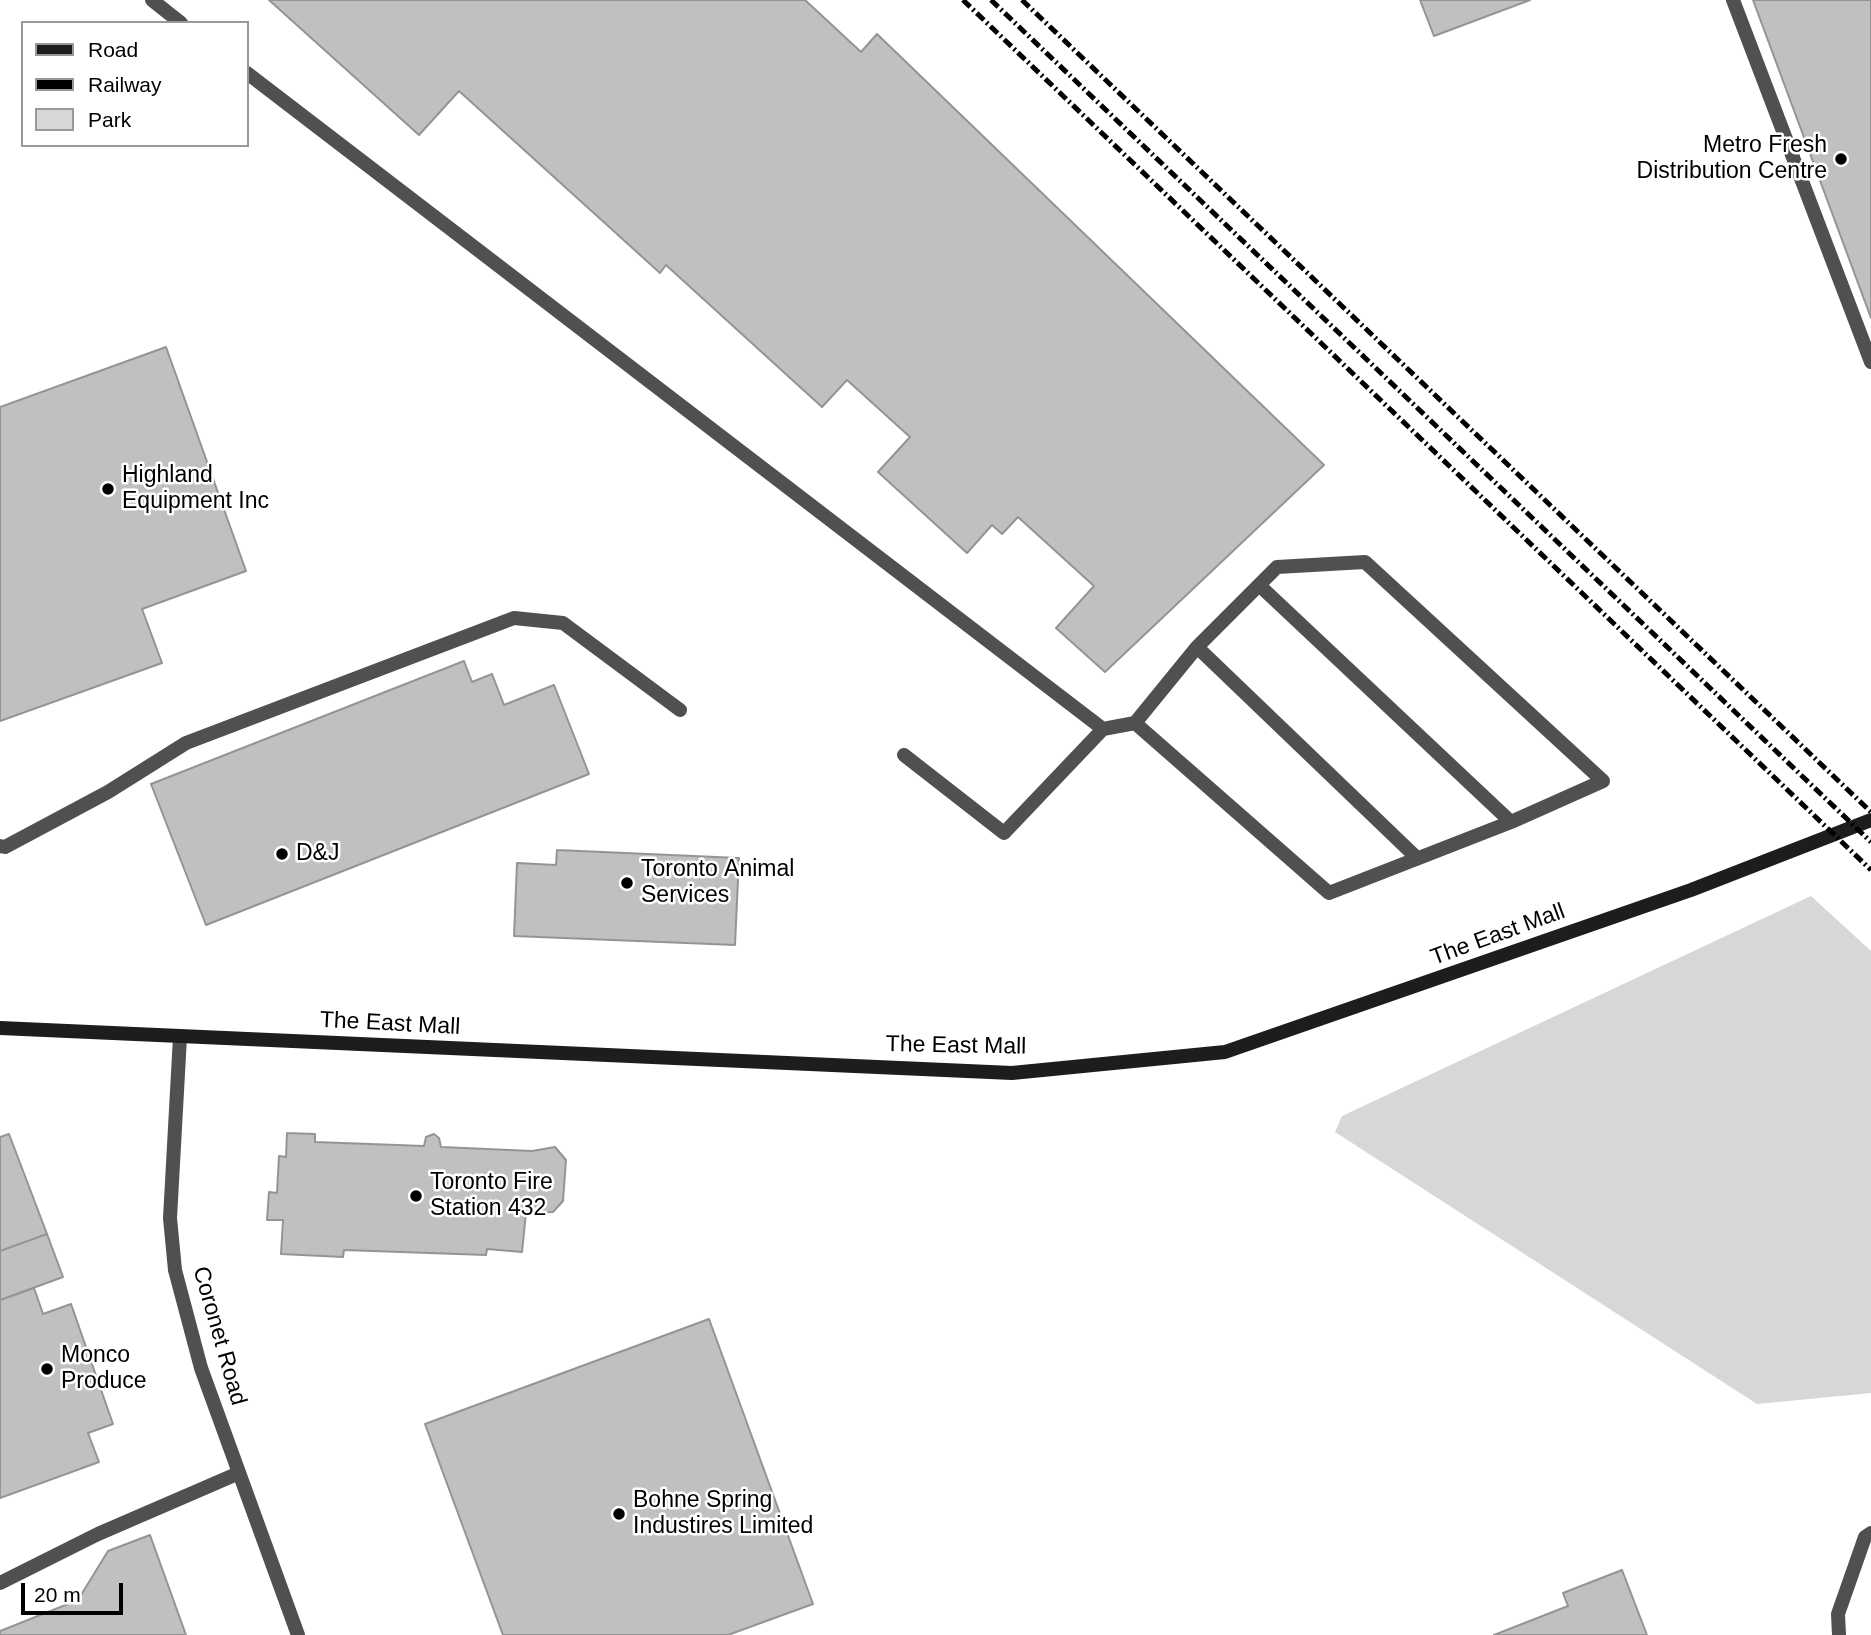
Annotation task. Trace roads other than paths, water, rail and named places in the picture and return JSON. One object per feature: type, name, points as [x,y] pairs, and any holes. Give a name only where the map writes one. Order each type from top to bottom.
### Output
[{"type":"main road","name":"The East Mall","points":[[0,1028],[1012,1073],[1225,1052],[1678,895],[1871,820]]},
{"type":"street","points":[[152,0],[178,21]]},
{"type":"street","points":[[1733,0],[1871,362]]},
{"type":"street","points":[[248,74],[1103,729]]},
{"type":"street","points":[[904,755],[1004,833],[1103,729],[1135,723],[1197,647],[1277,567],[1365,562],[1603,781],[1511,822],[1329,893],[1135,723]]},
{"type":"street","points":[[1259,585],[1511,822]]},
{"type":"street","points":[[0,846],[5,847],[108,792],[186,743],[514,618],[563,623],[680,710]]},
{"type":"street","points":[[1197,647],[1417,858]]},
{"type":"street","name":"Coronet Road","points":[[180,1037],[170,1219],[175,1270],[201,1368],[298,1635]]},
{"type":"street","points":[[0,1583],[98,1534],[239,1473]]},
{"type":"street","points":[[1839,1635],[1839,1614],[1866,1537],[1871,1533]]},
{"type":"railway","points":[[963,0],[1871,870]]},
{"type":"railway","points":[[991,0],[1871,842]]},
{"type":"railway","points":[[1022,0],[1871,812]]},
{"type":"place","name":"Metro Fresh Distribution Centre","points":[[1841,159]]},
{"type":"place","name":"Highland Equipment Inc","points":[[108,489]]},
{"type":"place","name":"D&J","points":[[282,854]]},
{"type":"place","name":"Toronto Animal Services","points":[[627,883]]},
{"type":"place","name":"Toronto Fire Station 432","points":[[416,1196]]},
{"type":"place","name":"Monco Produce","points":[[47,1369]]},
{"type":"place","name":"Bohne Spring Industires Limited","points":[[619,1514]]}]
